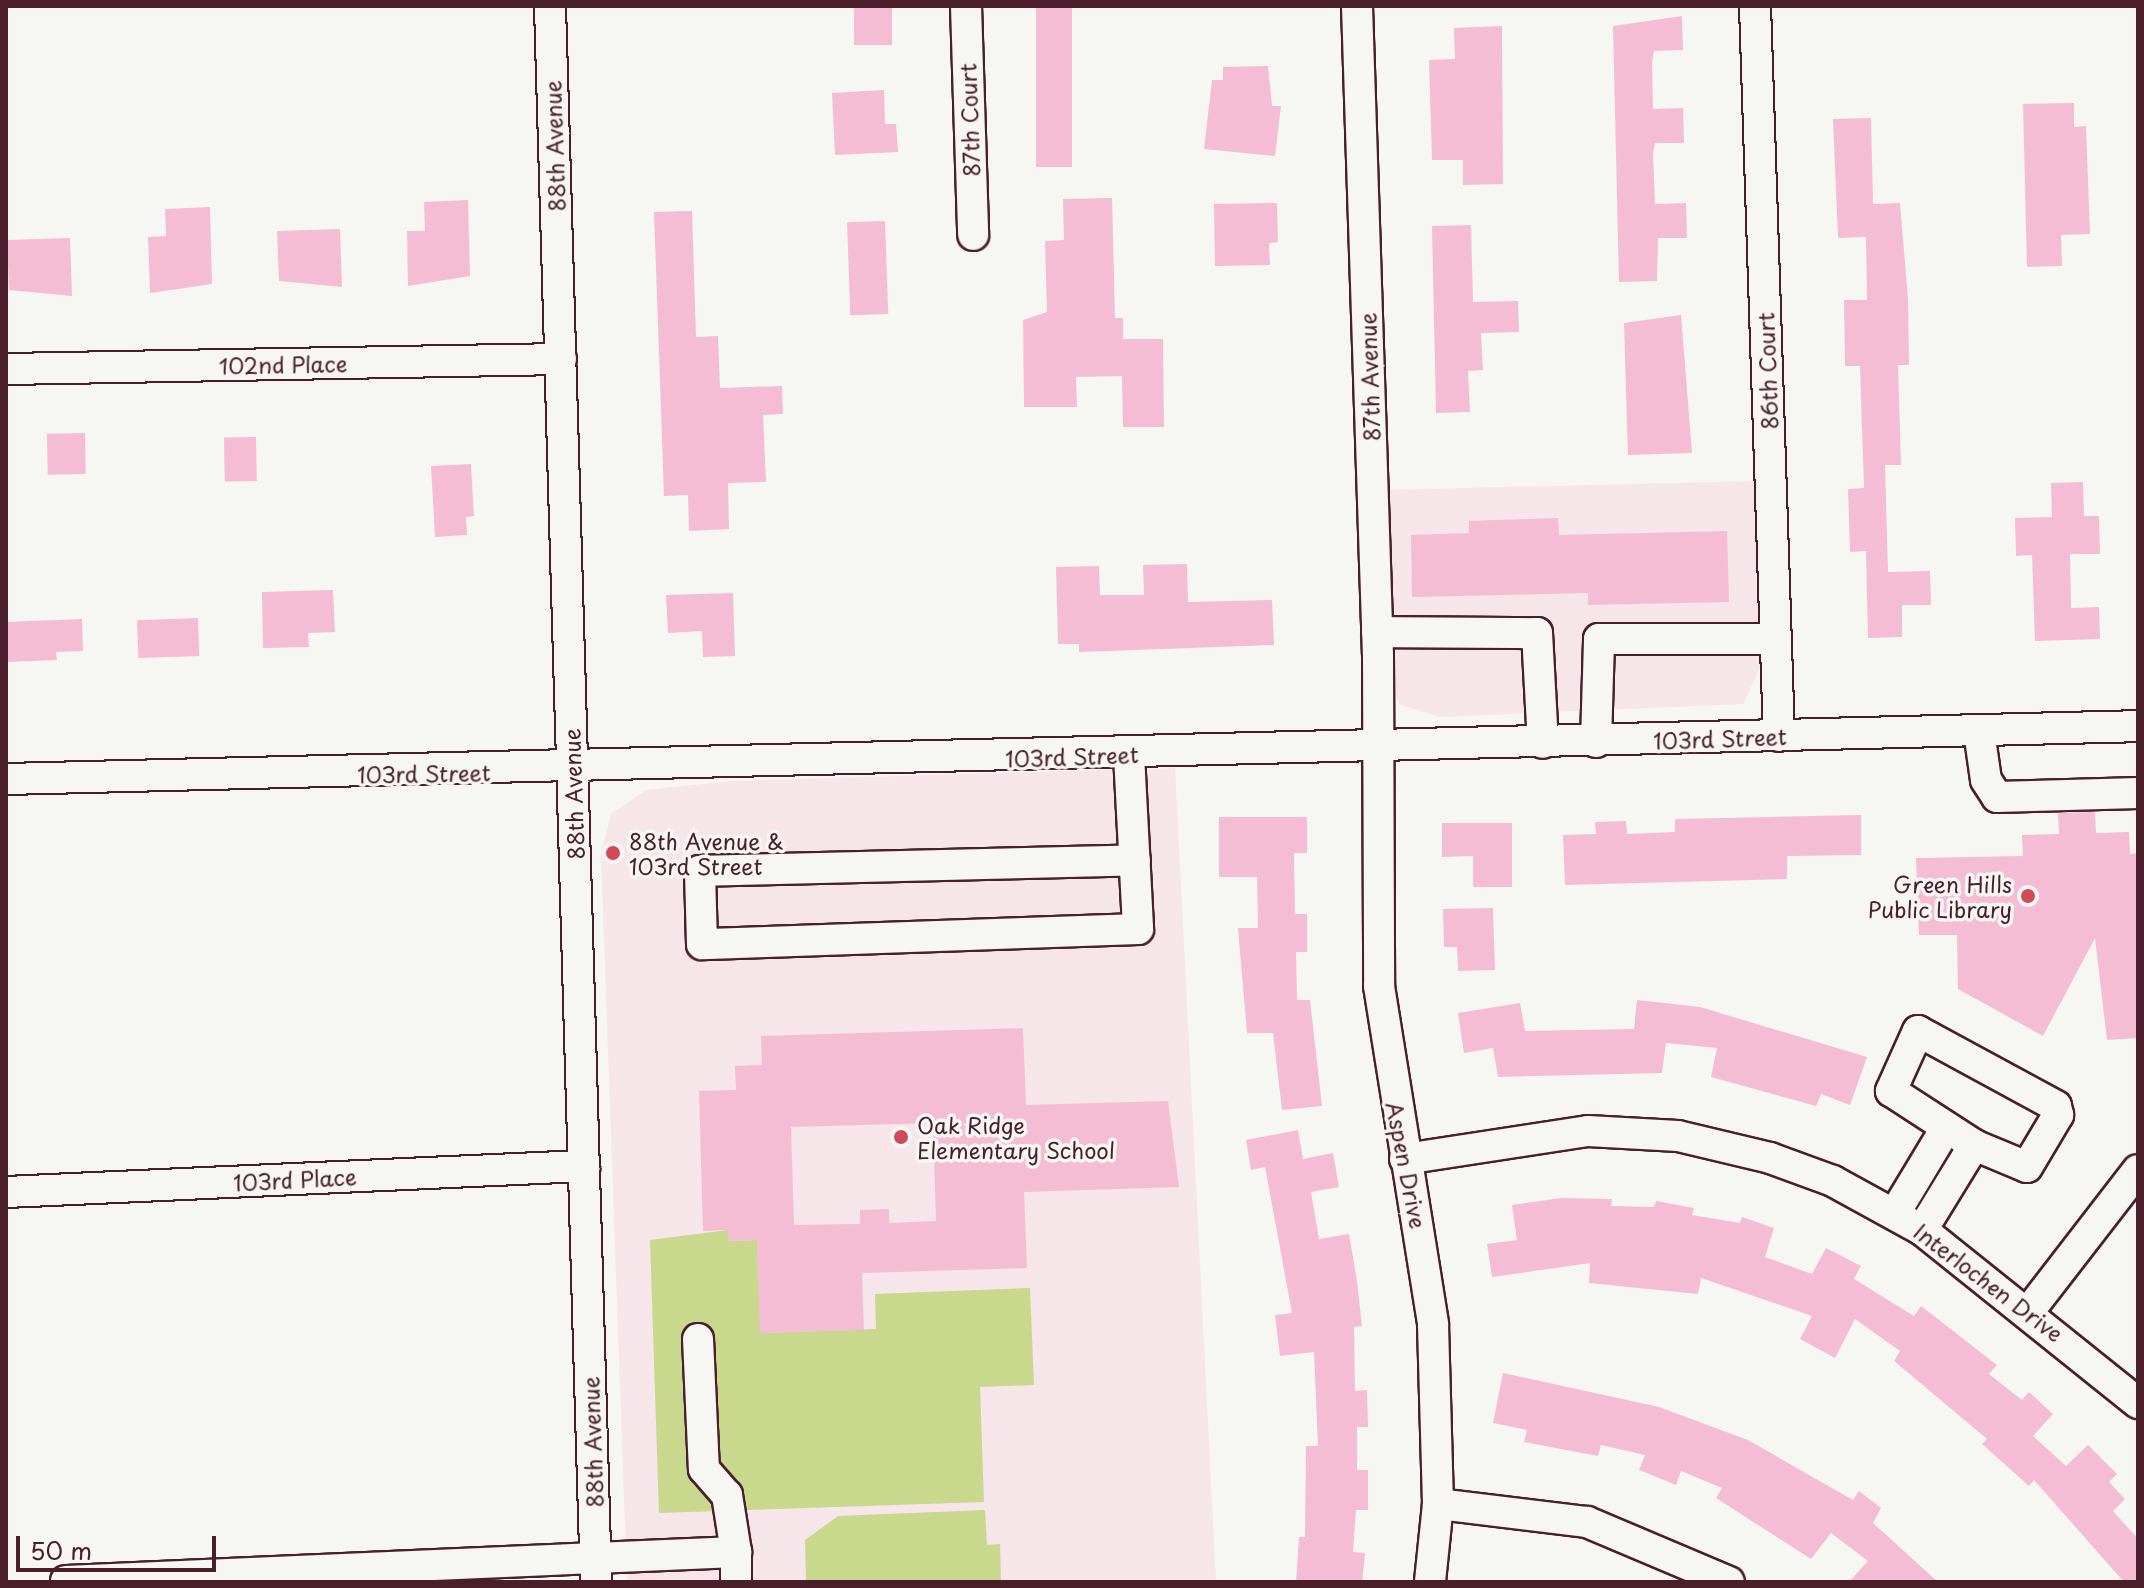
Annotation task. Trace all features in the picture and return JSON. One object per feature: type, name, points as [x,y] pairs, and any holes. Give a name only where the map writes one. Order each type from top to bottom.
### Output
[{"type":"street","name":"88th Avenue","points":[[550,6],[596,1569]]},
{"type":"street","name":"87th Court","points":[[966,6],[973,235]]},
{"type":"street","name":"87th Avenue","points":[[1357,6],[1377,632],[1375,748]]},
{"type":"street","name":"86th Court","points":[[1755,6],[1779,736]]},
{"type":"street","name":"102nd Place","points":[[6,369],[561,359]]},
{"type":"street","points":[[1377,632],[1537,633],[1543,743]]},
{"type":"street","points":[[1596,742],[1599,639],[1776,639]]},
{"type":"street","name":"103rd Street","points":[[6,779],[573,771],[2138,726]]},
{"type":"street","points":[[1979,731],[1986,780],[1997,797],[2138,793]]},
{"type":"street","name":"Aspen Drive","points":[[1375,748],[1382,1022],[1433,1325],[1438,1504],[1430,1582]]},
{"type":"street","points":[[1129,755],[1135,860],[1138,929],[702,944],[700,871],[1135,860]]},
{"type":"street","points":[[1918,1031],[2056,1106],[2056,1122],[2027,1167],[1974,1145],[1891,1091],[1918,1031]]},
{"type":"street","points":[[1895,1213],[1946,1128]]},
{"type":"street","name":"Interlochen Drive","points":[[1405,1159],[1588,1131],[1678,1136],[1770,1158],[1895,1213],[1922,1230],[2029,1311],[2138,1403]]},
{"type":"street","points":[[1922,1230],[1974,1145]]},
{"type":"street","name":"103rd Place","points":[[6,1192],[584,1166]]},
{"type":"street","points":[[2029,1311],[2138,1170]]},
{"type":"street","points":[[698,1339],[704,1469],[732,1507],[736,1582]]},
{"type":"street","points":[[1438,1504],[1587,1522],[1729,1582]]},
{"type":"street","points":[[66,1581],[596,1569],[736,1552]]},
{"type":"shaded area","points":[[1755,481],[1760,668],[1743,704],[1439,717],[1399,704],[1391,681],[1386,490]]},
{"type":"shaded area","name":"Oak Ridge Elementary School","points":[[1175,768],[1216,1582],[627,1582],[601,853],[611,814],[646,790],[731,781]]},
{"type":"green space","points":[[728,1230],[729,1241],[757,1240],[761,1333],[876,1329],[875,1294],[1030,1288],[1034,1385],[980,1387],[984,1502],[659,1513],[650,1240]]},
{"type":"green space","points":[[985,1510],[987,1545],[1000,1544],[1001,1582],[806,1582],[805,1540],[838,1516]]},
{"type":"building","points":[[854,6],[892,6],[892,45],[854,45]]},
{"type":"building","points":[[1036,6],[1072,6],[1072,167],[1036,167]]},
{"type":"building","points":[[1682,16],[1683,50],[1654,51],[1652,62],[1653,109],[1683,108],[1684,143],[1655,143],[1653,154],[1655,204],[1686,203],[1687,238],[1658,238],[1657,281],[1619,282],[1613,26]]},
{"type":"building","points":[[1502,26],[1503,184],[1463,185],[1463,160],[1432,160],[1429,60],[1455,59],[1454,28]]},
{"type":"building","points":[[1268,66],[1272,106],[1281,106],[1275,156],[1204,149],[1212,80],[1223,80],[1223,67]]},
{"type":"building","points":[[884,90],[885,124],[896,124],[898,152],[835,155],[832,93]]},
{"type":"building","points":[[2074,103],[2074,127],[2086,126],[2090,234],[2061,235],[2062,266],[2027,267],[2023,104]]},
{"type":"building","points":[[1871,118],[1873,204],[1900,203],[1908,299],[1909,365],[1898,365],[1901,465],[1885,465],[1888,572],[1930,571],[1931,605],[1902,605],[1902,637],[1868,638],[1866,551],[1850,552],[1848,489],[1864,488],[1860,366],[1845,366],[1844,300],[1867,300],[1866,237],[1838,238],[1833,119]]},
{"type":"building","points":[[1112,198],[1115,318],[1123,318],[1123,339],[1163,339],[1164,427],[1123,427],[1122,376],[1076,377],[1077,407],[1024,407],[1023,320],[1047,312],[1045,241],[1064,240],[1063,199]]},
{"type":"building","points":[[468,200],[470,276],[408,286],[407,231],[425,231],[424,202]]},
{"type":"building","points":[[1277,203],[1278,242],[1269,243],[1270,265],[1215,266],[1214,204]]},
{"type":"building","points":[[210,207],[212,284],[150,293],[148,237],[166,236],[165,209]]},
{"type":"building","points":[[692,211],[696,337],[718,336],[720,388],[782,386],[783,414],[763,415],[766,482],[728,483],[729,529],[689,531],[688,495],[664,496],[654,212]]},
{"type":"building","points":[[885,221],[888,314],[850,315],[847,222]]},
{"type":"building","points":[[1471,225],[1473,302],[1518,301],[1519,332],[1481,333],[1483,370],[1468,371],[1470,412],[1436,413],[1432,226]]},
{"type":"building","points":[[340,229],[342,287],[279,281],[277,231]]},
{"type":"building","points":[[70,238],[72,296],[9,290],[7,240]]},
{"type":"building","points":[[1681,315],[1692,453],[1628,455],[1624,323]]},
{"type":"building","points":[[85,433],[86,474],[48,475],[47,434]]},
{"type":"building","points":[[256,437],[257,481],[225,482],[224,438]]},
{"type":"building","points":[[471,464],[474,516],[466,517],[467,535],[435,537],[431,466]]},
{"type":"building","points":[[2083,482],[2084,516],[2099,516],[2100,554],[2070,554],[2071,608],[2099,607],[2100,639],[2035,641],[2032,555],[2016,556],[2015,518],[2052,517],[2051,483]]},
{"type":"building","points":[[1558,518],[1559,535],[1727,531],[1729,602],[1588,605],[1588,593],[1412,597],[1411,535],[1469,533],[1469,521]]},
{"type":"building","points":[[1187,564],[1188,602],[1272,600],[1274,645],[1079,652],[1079,644],[1058,644],[1056,567],[1099,566],[1100,595],[1144,595],[1143,565]]},
{"type":"building","points":[[333,590],[335,632],[308,633],[309,647],[263,648],[262,592]]},
{"type":"building","points":[[733,593],[735,656],[703,657],[702,631],[668,633],[666,595]]},
{"type":"building","points":[[198,618],[199,656],[138,658],[137,620]]},
{"type":"building","points":[[82,619],[83,651],[56,652],[57,660],[6,662],[6,622]]},
{"type":"building","name":"Green Hills Public Library","points":[[2095,812],[2096,833],[2129,832],[2130,854],[2138,853],[2138,1038],[2107,1040],[2095,938],[2043,1036],[1958,989],[1957,935],[1919,935],[1916,858],[2023,856],[2022,835],[2059,834],[2058,813]]},
{"type":"building","points":[[1861,815],[1861,855],[1787,856],[1787,879],[1565,885],[1563,835],[1596,834],[1595,822],[1626,821],[1627,834],[1675,832],[1675,819]]},
{"type":"building","points":[[1219,817],[1307,817],[1307,853],[1294,853],[1295,914],[1307,914],[1307,952],[1296,952],[1297,1000],[1310,1000],[1322,1106],[1282,1110],[1273,1033],[1247,1033],[1238,928],[1258,928],[1257,877],[1219,877]]},
{"type":"building","points":[[1442,823],[1512,823],[1512,887],[1473,887],[1473,856],[1442,857]]},
{"type":"building","points":[[1493,908],[1495,970],[1458,971],[1457,947],[1444,947],[1443,909]]},
{"type":"building","points":[[1637,1000],[1700,1007],[1867,1057],[1850,1105],[1821,1094],[1816,1106],[1711,1077],[1717,1048],[1666,1043],[1662,1073],[1498,1077],[1493,1048],[1464,1053],[1458,1013],[1520,1003],[1525,1031],[1634,1029]]},
{"type":"building","points":[[1023,1028],[1026,1105],[1168,1101],[1179,1187],[1024,1192],[1027,1268],[862,1273],[864,1330],[760,1333],[757,1240],[728,1241],[728,1230],[703,1231],[699,1091],[736,1090],[735,1066],[762,1065],[761,1036]],"holes":[[[933,1123],[936,1221],[889,1223],[889,1209],[860,1210],[860,1224],[794,1225],[791,1127]]]},
{"type":"building","points":[[1298,1130],[1303,1159],[1333,1153],[1339,1187],[1311,1192],[1319,1239],[1349,1234],[1357,1281],[1362,1326],[1354,1327],[1355,1391],[1367,1390],[1368,1427],[1357,1427],[1357,1470],[1368,1470],[1368,1510],[1356,1510],[1353,1552],[1365,1553],[1362,1582],[1296,1582],[1299,1537],[1305,1537],[1306,1446],[1318,1446],[1314,1352],[1280,1356],[1275,1315],[1292,1313],[1265,1167],[1251,1170],[1246,1140]]},
{"type":"building","points":[[1561,1198],[1612,1199],[1611,1206],[1654,1207],[1656,1201],[1694,1208],[1692,1215],[1740,1223],[1742,1217],[1774,1228],[1765,1257],[1812,1274],[1826,1248],[1861,1266],[1854,1279],[1914,1316],[1921,1306],[1997,1365],[1989,1374],[2022,1400],[2029,1392],[2053,1414],[2033,1436],[2066,1466],[2088,1445],[2117,1474],[2109,1482],[2125,1499],[2113,1511],[2138,1539],[2138,1582],[2124,1582],[2034,1480],[2029,1486],[1982,1444],[1987,1439],[1894,1361],[1900,1351],[1855,1319],[1835,1358],[1800,1339],[1812,1316],[1701,1278],[1698,1294],[1589,1283],[1590,1263],[1492,1277],[1487,1244],[1517,1240],[1512,1205]]},
{"type":"building","points":[[1503,1373],[1659,1407],[1748,1440],[1853,1500],[1859,1491],[1881,1508],[1873,1523],[1938,1582],[1849,1582],[1868,1561],[1831,1533],[1811,1559],[1716,1498],[1722,1488],[1681,1471],[1676,1485],[1639,1470],[1645,1455],[1601,1445],[1598,1456],[1524,1442],[1527,1430],[1493,1423]]},
{"type":"place","name":"88th Avenue & 103rd Street","points":[[613,853]]},
{"type":"place","name":"Green Hills Public Library","points":[[2028,896]]},
{"type":"place","name":"Oak Ridge Elementary School","points":[[901,1137]]}]
